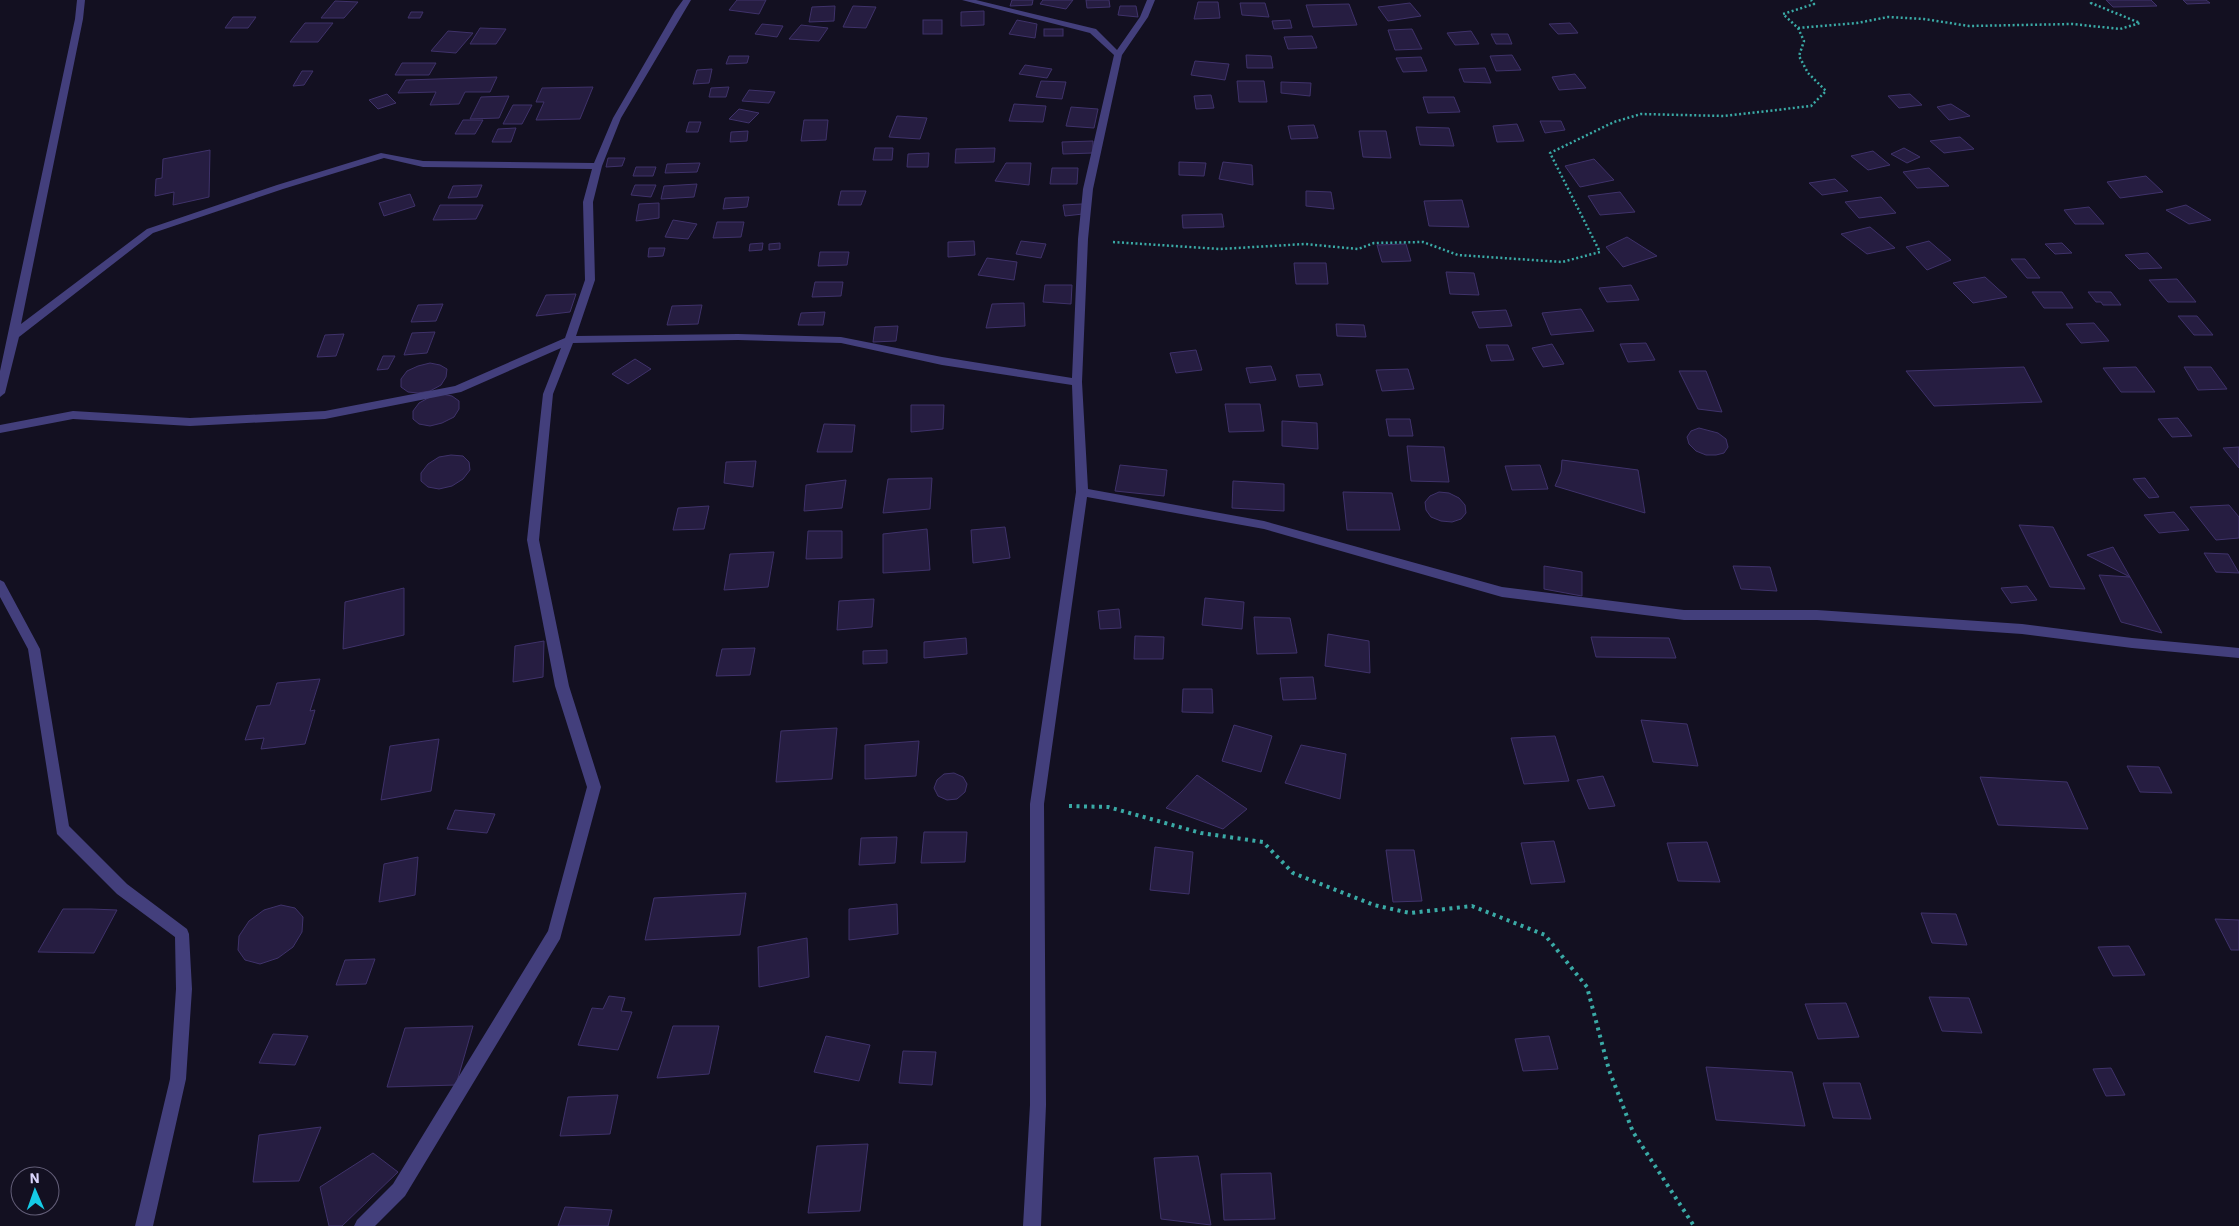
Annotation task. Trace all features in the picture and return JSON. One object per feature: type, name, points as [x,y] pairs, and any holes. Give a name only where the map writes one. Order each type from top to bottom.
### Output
[{"type":"street","points":[[0,393],[14,335],[79,19],[81,0]]},
{"type":"street","points":[[363,1226],[399,1190],[555,934],[594,787],[562,686],[533,540],[548,394],[570,340],[590,280],[588,202],[597,166],[617,118],[687,0]]},
{"type":"street","points":[[966,0],[1093,31],[1118,55]]},
{"type":"street","points":[[1032,1226],[1038,1104],[1037,804],[1082,492],[1077,382],[1082,239],[1088,190],[1118,55],[1144,17],[1151,0]]},
{"type":"street","points":[[14,335],[150,232],[280,187],[384,155],[423,164],[597,166]]},
{"type":"street","points":[[0,429],[73,415],[190,422],[325,416],[457,388],[570,340],[738,337],[841,340],[942,361],[1077,382]]},
{"type":"street","points":[[1082,492],[1264,525],[1502,592],[1684,615],[1818,615],[2012,628],[2132,643],[2239,653]]},
{"type":"street","points":[[0,585],[34,649],[62,829],[122,889],[182,934],[184,989],[178,1079],[144,1226]]},
{"type":"path","points":[[1082,239],[1220,249],[1305,244],[1358,249],[1374,243],[1423,242],[1458,255],[1562,262],[1600,252],[1550,153],[1614,122],[1641,114],[1724,116],[1811,106],[1826,91],[1808,73],[1799,56],[1804,41],[1798,28],[1783,14],[1814,4],[1811,0]]},
{"type":"path","points":[[1798,28],[1857,23],[1888,17],[1924,19],[1969,26],[2073,24],[2120,29],[2140,23],[2091,2],[2092,0]]},
{"type":"path","points":[[1037,804],[1108,807],[1201,833],[1263,842],[1294,873],[1374,905],[1410,913],[1472,906],[1545,936],[1587,987],[1609,1070],[1633,1132],[1694,1226]]},
{"type":"building","points":[[737,0],[766,0],[759,14],[729,10]]},
{"type":"building","points":[[1012,0],[1033,0],[1032,5],[1010,6]]},
{"type":"building","points":[[1043,0],[1073,0],[1066,9],[1040,4]]},
{"type":"building","points":[[1086,0],[1109,0],[1110,7],[1087,8]]},
{"type":"building","points":[[2106,0],[2151,0],[2157,6],[2113,7]]},
{"type":"building","points":[[2183,0],[2206,0],[2210,3],[2187,4]]},
{"type":"building","points":[[335,1],[358,2],[344,18],[321,18]]},
{"type":"building","points":[[1198,2],[1218,2],[1220,18],[1194,19]]},
{"type":"building","points":[[1240,3],[1265,3],[1269,17],[1242,15]]},
{"type":"building","points":[[1410,3],[1421,16],[1388,21],[1378,7]]},
{"type":"building","points":[[1349,4],[1357,25],[1313,27],[1306,5]]},
{"type":"building","points":[[835,6],[834,21],[809,22],[812,7]]},
{"type":"building","points":[[853,6],[876,7],[866,28],[843,27]]},
{"type":"building","points":[[1120,6],[1136,6],[1138,17],[1118,15]]},
{"type":"building","points":[[984,11],[984,25],[961,26],[961,12]]},
{"type":"building","points":[[411,12],[423,12],[420,18],[408,18]]},
{"type":"building","points":[[233,17],[256,17],[248,28],[225,28]]},
{"type":"building","points":[[923,20],[942,20],[942,34],[923,34]]},
{"type":"building","points":[[1017,20],[1037,24],[1035,38],[1009,34]]},
{"type":"building","points":[[1290,20],[1292,28],[1274,29],[1272,21]]},
{"type":"building","points":[[305,23],[333,23],[318,42],[290,42]]},
{"type":"building","points":[[1570,23],[1578,33],[1558,34],[1549,24]]},
{"type":"building","points":[[762,24],[783,26],[777,37],[755,34]]},
{"type":"building","points":[[801,25],[828,28],[819,41],[789,39]]},
{"type":"building","points":[[480,28],[506,29],[496,44],[470,44]]},
{"type":"building","points":[[1044,29],[1063,29],[1063,36],[1044,36]]},
{"type":"building","points":[[1412,29],[1422,49],[1395,50],[1388,30]]},
{"type":"building","points":[[448,31],[473,33],[456,53],[431,51]]},
{"type":"building","points":[[1471,31],[1479,44],[1455,45],[1447,33]]},
{"type":"building","points":[[1491,34],[1508,34],[1512,44],[1496,44]]},
{"type":"building","points":[[1312,36],[1317,48],[1288,49],[1284,37]]},
{"type":"building","points":[[1246,55],[1271,56],[1273,68],[1247,68]]},
{"type":"building","points":[[1512,55],[1521,70],[1496,71],[1490,56]]},
{"type":"building","points":[[729,56],[749,56],[747,63],[726,64]]},
{"type":"building","points":[[1421,57],[1427,71],[1403,72],[1396,58]]},
{"type":"building","points":[[1195,61],[1229,64],[1225,80],[1191,75]]},
{"type":"building","points":[[402,63],[436,63],[429,75],[395,75]]},
{"type":"building","points":[[1025,65],[1052,69],[1047,78],[1019,74]]},
{"type":"building","points":[[1485,68],[1491,83],[1464,82],[1459,69]]},
{"type":"building","points":[[712,69],[709,83],[693,84],[697,70]]},
{"type":"building","points":[[302,71],[313,71],[304,85],[293,86]]},
{"type":"building","points":[[1575,74],[1586,88],[1559,90],[1552,77]]},
{"type":"building","points":[[497,77],[490,92],[465,92],[459,104],[430,105],[436,92],[398,93],[406,80]]},
{"type":"building","points":[[1041,81],[1066,82],[1062,99],[1036,97]]},
{"type":"building","points":[[1237,81],[1264,81],[1267,102],[1239,102]]},
{"type":"building","points":[[1281,82],[1311,83],[1310,96],[1281,93]]},
{"type":"building","points":[[593,87],[580,119],[536,120],[544,102],[536,102],[542,88]]},
{"type":"building","points":[[729,87],[726,97],[709,97],[711,88]]},
{"type":"building","points":[[749,90],[775,92],[769,103],[742,101]]},
{"type":"building","points":[[387,94],[396,103],[378,109],[369,100]]},
{"type":"building","points":[[1910,94],[1922,105],[1899,108],[1888,96]]},
{"type":"building","points":[[1211,95],[1214,108],[1196,109],[1194,96]]},
{"type":"building","points":[[509,96],[499,118],[470,119],[481,97]]},
{"type":"building","points":[[1423,97],[1454,97],[1460,112],[1428,113]]},
{"type":"building","points":[[1014,104],[1046,106],[1043,122],[1009,121]]},
{"type":"building","points":[[1951,104],[1970,116],[1949,120],[1937,107]]},
{"type":"building","points":[[513,105],[532,105],[522,124],[503,124]]},
{"type":"building","points":[[1071,107],[1098,109],[1094,128],[1066,126]]},
{"type":"building","points":[[739,109],[759,113],[749,123],[729,119]]},
{"type":"building","points":[[897,116],[927,118],[920,139],[889,137]]},
{"type":"building","points":[[463,120],[483,120],[475,134],[455,134]]},
{"type":"building","points":[[804,120],[828,120],[826,140],[801,141]]},
{"type":"building","points":[[1540,121],[1561,121],[1565,130],[1545,133]]},
{"type":"building","points":[[689,122],[701,122],[698,132],[686,132]]},
{"type":"building","points":[[1517,124],[1524,141],[1497,142],[1493,126]]},
{"type":"building","points":[[1314,125],[1318,138],[1291,139],[1288,126]]},
{"type":"building","points":[[1416,127],[1449,128],[1454,146],[1420,145]]},
{"type":"building","points":[[516,128],[511,142],[492,142],[498,129]]},
{"type":"building","points":[[748,131],[747,141],[730,142],[731,132]]},
{"type":"building","points":[[1359,131],[1386,131],[1391,158],[1363,157]]},
{"type":"building","points":[[1960,137],[1974,149],[1944,153],[1930,141]]},
{"type":"building","points":[[1093,141],[1093,153],[1063,154],[1062,142]]},
{"type":"building","points":[[875,148],[893,148],[892,160],[873,160]]},
{"type":"building","points":[[995,148],[994,162],[955,163],[956,149]]},
{"type":"building","points":[[1904,148],[1920,157],[1907,163],[1891,154]]},
{"type":"building","points":[[210,150],[209,197],[173,205],[174,192],[155,196],[156,179],[162,178],[163,159]]},
{"type":"building","points":[[1873,151],[1890,165],[1868,170],[1851,156]]},
{"type":"building","points":[[929,153],[928,167],[907,167],[908,154]]},
{"type":"building","points":[[608,158],[625,158],[622,166],[606,167]]},
{"type":"building","points":[[1594,159],[1614,180],[1580,187],[1565,166]]},
{"type":"building","points":[[1179,162],[1206,163],[1204,176],[1179,175]]},
{"type":"building","points":[[1223,162],[1252,165],[1253,185],[1219,179]]},
{"type":"building","points":[[700,163],[697,172],[665,173],[667,164]]},
{"type":"building","points":[[1006,163],[1031,163],[1029,185],[995,181]]},
{"type":"building","points":[[636,167],[656,167],[653,176],[633,176]]},
{"type":"building","points":[[1052,168],[1078,168],[1077,184],[1050,184]]},
{"type":"building","points":[[1929,168],[1949,186],[1917,188],[1903,172]]},
{"type":"building","points":[[2146,176],[2163,192],[2120,198],[2107,182]]},
{"type":"building","points":[[1835,179],[1848,191],[1822,195],[1809,183]]},
{"type":"building","points":[[697,184],[694,197],[661,199],[664,186]]},
{"type":"building","points":[[482,185],[477,197],[448,198],[453,186]]},
{"type":"building","points":[[635,185],[656,185],[651,197],[631,195]]},
{"type":"building","points":[[841,191],[866,191],[861,205],[838,205]]},
{"type":"building","points":[[1306,191],[1331,192],[1334,209],[1306,206]]},
{"type":"building","points":[[1620,192],[1635,212],[1600,215],[1588,196]]},
{"type":"building","points":[[410,194],[415,206],[384,216],[379,203]]},
{"type":"building","points":[[749,197],[747,207],[723,209],[725,198]]},
{"type":"building","points":[[1881,197],[1896,213],[1859,218],[1845,202]]},
{"type":"building","points":[[1462,200],[1469,227],[1429,226],[1424,201]]},
{"type":"building","points":[[659,203],[659,218],[636,221],[639,204]]},
{"type":"building","points":[[1082,204],[1083,214],[1065,216],[1063,205]]},
{"type":"building","points":[[440,205],[483,205],[476,219],[433,220]]},
{"type":"building","points":[[2186,205],[2211,220],[2189,224],[2166,210]]},
{"type":"building","points":[[2089,207],[2104,224],[2075,224],[2064,210]]},
{"type":"building","points":[[1222,214],[1224,227],[1183,228],[1182,215]]},
{"type":"building","points":[[673,220],[697,224],[688,239],[665,237]]},
{"type":"building","points":[[717,222],[744,222],[741,237],[713,238]]},
{"type":"building","points":[[1870,227],[1895,248],[1867,254],[1841,234]]},
{"type":"building","points":[[1627,237],[1657,256],[1623,267],[1606,247]]},
{"type":"building","points":[[974,241],[975,255],[948,257],[948,242]]},
{"type":"building","points":[[1021,241],[1046,244],[1041,258],[1016,254]]},
{"type":"building","points":[[1929,241],[1951,260],[1927,270],[1906,247]]},
{"type":"building","points":[[763,243],[762,250],[749,251],[750,244]]},
{"type":"building","points":[[780,243],[780,249],[769,250],[769,244]]},
{"type":"building","points":[[2062,243],[2072,253],[2055,254],[2045,244]]},
{"type":"building","points":[[1406,244],[1411,261],[1382,262],[1377,245]]},
{"type":"building","points":[[649,248],[665,248],[663,256],[648,257]]},
{"type":"building","points":[[820,252],[849,252],[847,265],[818,266]]},
{"type":"building","points":[[2148,253],[2162,268],[2139,269],[2125,255]]},
{"type":"building","points":[[987,258],[1017,262],[1014,280],[978,275]]},
{"type":"building","points":[[2011,259],[2025,259],[2040,278],[2027,278]]},
{"type":"building","points":[[1294,263],[1326,263],[1328,284],[1296,284]]},
{"type":"building","points":[[1446,272],[1474,273],[1479,295],[1450,294]]},
{"type":"building","points":[[1985,277],[2007,297],[1973,303],[1953,283]]},
{"type":"building","points":[[2177,279],[2196,302],[2168,302],[2149,280]]},
{"type":"building","points":[[815,282],[843,282],[841,296],[812,297]]},
{"type":"building","points":[[1045,285],[1072,285],[1071,304],[1043,302]]},
{"type":"building","points":[[1631,285],[1639,300],[1607,302],[1599,288]]},
{"type":"building","points":[[2032,292],[2062,292],[2073,308],[2044,308]]},
{"type":"building","points":[[2088,292],[2111,292],[2121,305],[2103,305],[2101,302],[2096,302]]},
{"type":"building","points":[[576,294],[570,312],[536,316],[546,295]]},
{"type":"building","points":[[1024,303],[1025,326],[986,328],[992,304]]},
{"type":"building","points":[[443,304],[436,321],[411,322],[418,305]]},
{"type":"building","points":[[702,305],[698,324],[667,325],[672,306]]},
{"type":"building","points":[[1581,309],[1594,331],[1551,335],[1542,313]]},
{"type":"building","points":[[1506,310],[1512,326],[1479,328],[1472,312]]},
{"type":"building","points":[[825,312],[823,325],[798,325],[801,313]]},
{"type":"building","points":[[2178,316],[2197,316],[2213,335],[2194,335]]},
{"type":"building","points":[[2094,323],[2109,341],[2081,343],[2066,324]]},
{"type":"building","points":[[1336,324],[1364,325],[1366,337],[1337,336]]},
{"type":"building","points":[[898,326],[896,341],[873,342],[875,327]]},
{"type":"building","points":[[435,332],[427,353],[404,355],[412,333]]},
{"type":"building","points":[[344,334],[336,356],[317,357],[325,335]]},
{"type":"building","points":[[1646,343],[1655,360],[1628,362],[1620,344]]},
{"type":"building","points":[[1552,344],[1564,364],[1543,367],[1532,348]]},
{"type":"building","points":[[1486,345],[1508,345],[1514,360],[1491,361]]},
{"type":"building","points":[[1196,350],[1202,370],[1176,373],[1170,353]]},
{"type":"building","points":[[383,356],[395,356],[388,369],[377,370]]},
{"type":"building","points":[[635,359],[651,369],[628,384],[612,374]]},
{"type":"building","points":[[430,363],[447,369],[446,377],[441,385],[430,391],[418,393],[408,392],[401,387],[401,379],[407,371]]},
{"type":"building","points":[[1271,366],[1276,380],[1250,383],[1246,368]]},
{"type":"building","points":[[2024,367],[2042,402],[1934,406],[1906,371]]},
{"type":"building","points":[[2136,367],[2155,392],[2121,392],[2103,368]]},
{"type":"building","points":[[2184,367],[2211,367],[2227,389],[2198,390]]},
{"type":"building","points":[[1408,369],[1414,389],[1382,391],[1376,370]]},
{"type":"building","points":[[1679,371],[1706,371],[1722,412],[1698,409]]},
{"type":"building","points":[[1320,374],[1323,385],[1299,387],[1296,375]]},
{"type":"building","points":[[442,394],[452,396],[459,401],[459,409],[454,417],[430,426],[419,424],[413,419],[413,411],[419,403],[430,397]]},
{"type":"building","points":[[1225,404],[1260,404],[1264,431],[1229,432]]},
{"type":"building","points":[[911,405],[944,405],[943,429],[911,432]]},
{"type":"building","points":[[2178,418],[2192,436],[2172,437],[2158,419]]},
{"type":"building","points":[[1386,419],[1410,419],[1413,436],[1389,436]]},
{"type":"building","points":[[1282,421],[1317,423],[1318,449],[1282,446]]},
{"type":"building","points":[[824,424],[855,425],[852,452],[817,452]]},
{"type":"building","points":[[1699,428],[1718,433],[1726,439],[1728,447],[1724,453],[1706,455],[1696,451],[1689,444],[1687,437],[1691,431]]},
{"type":"building","points":[[1407,446],[1444,447],[1449,482],[1411,481]]},
{"type":"building","points":[[2239,447],[2239,468],[2223,448]]},
{"type":"building","points":[[463,456],[469,462],[470,470],[463,479],[452,486],[439,489],[428,487],[421,481],[421,473],[428,464],[439,457]]},
{"type":"building","points":[[1562,460],[1638,470],[1645,513],[1555,486],[1561,472]]},
{"type":"building","points":[[756,461],[753,487],[724,483],[726,462]]},
{"type":"building","points":[[1120,465],[1167,470],[1164,496],[1115,491]]},
{"type":"building","points":[[1540,465],[1548,489],[1512,490],[1505,466]]},
{"type":"building","points":[[932,478],[930,509],[883,513],[888,479]]},
{"type":"building","points":[[2145,478],[2159,497],[2149,498],[2133,479]]},
{"type":"building","points":[[846,480],[842,508],[804,511],[806,485]]},
{"type":"building","points":[[1233,481],[1284,484],[1284,511],[1232,508]]},
{"type":"building","points":[[1343,492],[1392,493],[1400,530],[1347,530]]},
{"type":"building","points":[[1439,492],[1449,493],[1459,498],[1465,505],[1466,513],[1461,519],[1452,522],[1441,521],[1431,517],[1426,510],[1425,502],[1430,496]]},
{"type":"building","points":[[2229,505],[2239,517],[2239,538],[2216,540],[2190,507]]},
{"type":"building","points":[[709,506],[704,529],[673,530],[678,508]]},
{"type":"building","points":[[2174,512],[2189,530],[2159,533],[2144,515]]},
{"type":"building","points":[[2019,525],[2053,527],[2085,589],[2050,587]]},
{"type":"building","points":[[1005,527],[1010,558],[973,563],[971,530]]},
{"type":"building","points":[[927,529],[930,570],[883,573],[883,534]]},
{"type":"building","points":[[808,531],[842,531],[842,558],[806,559]]},
{"type":"building","points":[[2113,547],[2130,577],[2087,555]]},
{"type":"building","points":[[774,552],[768,587],[724,590],[730,554]]},
{"type":"building","points":[[2204,553],[2228,554],[2239,573],[2216,572]]},
{"type":"building","points":[[1544,566],[1582,572],[1582,596],[1544,589]]},
{"type":"building","points":[[1733,566],[1770,567],[1777,591],[1741,589]]},
{"type":"building","points":[[2099,575],[2130,577],[2162,633],[2121,622]]},
{"type":"building","points":[[2027,586],[2037,600],[2011,603],[2001,588]]},
{"type":"building","points":[[404,588],[404,635],[343,649],[345,602]]},
{"type":"building","points":[[1205,598],[1244,602],[1242,629],[1202,625]]},
{"type":"building","points":[[874,599],[872,627],[837,630],[839,601]]},
{"type":"building","points":[[1119,609],[1121,628],[1100,629],[1098,611]]},
{"type":"building","points":[[1254,617],[1290,618],[1297,653],[1257,654]]},
{"type":"building","points":[[1328,634],[1369,641],[1370,673],[1325,666]]},
{"type":"building","points":[[1135,636],[1164,637],[1163,659],[1134,659]]},
{"type":"building","points":[[1591,637],[1669,638],[1676,658],[1596,657]]},
{"type":"building","points":[[966,638],[967,654],[924,658],[924,642]]},
{"type":"building","points":[[544,641],[543,677],[513,682],[515,646]]},
{"type":"building","points":[[755,648],[750,675],[716,676],[722,649]]},
{"type":"building","points":[[887,650],[887,663],[863,664],[863,651]]},
{"type":"building","points":[[1313,677],[1316,699],[1283,700],[1280,678]]},
{"type":"building","points":[[320,679],[310,711],[315,710],[305,744],[261,749],[264,738],[245,740],[257,706],[270,705],[277,683]]},
{"type":"building","points":[[1183,689],[1212,689],[1213,713],[1182,712]]},
{"type":"building","points":[[1641,720],[1687,724],[1698,766],[1653,762]]},
{"type":"building","points":[[1234,725],[1272,736],[1261,772],[1222,761]]},
{"type":"building","points":[[837,728],[832,779],[776,782],[781,731]]},
{"type":"building","points":[[1555,736],[1569,781],[1524,784],[1511,738]]},
{"type":"building","points":[[439,739],[431,791],[381,800],[390,746]]},
{"type":"building","points":[[919,741],[916,776],[865,779],[865,745]]},
{"type":"building","points":[[1301,745],[1346,754],[1340,799],[1285,783]]},
{"type":"building","points":[[2127,766],[2159,767],[2172,793],[2140,792]]},
{"type":"building","points":[[954,773],[963,777],[967,784],[965,792],[957,799],[947,800],[938,796],[934,788],[937,780],[944,774]]},
{"type":"building","points":[[1197,775],[1247,809],[1223,829],[1166,808]]},
{"type":"building","points":[[1603,776],[1615,806],[1589,809],[1577,780]]},
{"type":"building","points":[[1980,777],[2067,782],[2088,829],[1998,825]]},
{"type":"building","points":[[455,810],[495,814],[487,833],[447,829]]},
{"type":"building","points":[[924,832],[967,832],[965,862],[921,863]]},
{"type":"building","points":[[897,837],[895,863],[859,865],[861,838]]},
{"type":"building","points":[[1554,841],[1565,882],[1531,884],[1521,843]]},
{"type":"building","points":[[1707,842],[1720,882],[1678,881],[1667,843]]},
{"type":"building","points":[[1155,847],[1193,852],[1189,894],[1150,890]]},
{"type":"building","points":[[1386,850],[1414,850],[1422,901],[1393,902]]},
{"type":"building","points":[[418,857],[415,895],[379,902],[384,864]]},
{"type":"building","points":[[746,893],[740,935],[645,940],[654,898]]},
{"type":"building","points":[[897,904],[898,934],[849,940],[849,909]]},
{"type":"building","points":[[281,905],[295,908],[303,917],[302,932],[293,947],[278,958],[260,964],[245,960],[238,950],[239,936],[249,921],[264,910]]},
{"type":"building","points":[[63,909],[117,910],[94,953],[38,952]]},
{"type":"building","points":[[1921,913],[1956,914],[1967,945],[1932,943]]},
{"type":"building","points":[[2215,919],[2239,920],[2239,950],[2231,950]]},
{"type":"building","points":[[807,938],[809,977],[759,987],[758,947]]},
{"type":"building","points":[[2129,946],[2145,975],[2113,976],[2098,947]]},
{"type":"building","points":[[375,959],[366,984],[336,985],[345,960]]},
{"type":"building","points":[[609,996],[625,998],[621,1011],[632,1012],[618,1050],[578,1045],[592,1008],[603,1009]]},
{"type":"building","points":[[1929,997],[1969,998],[1982,1033],[1942,1031]]},
{"type":"building","points":[[1846,1003],[1859,1037],[1818,1039],[1805,1004]]},
{"type":"building","points":[[473,1026],[456,1085],[387,1087],[405,1028]]},
{"type":"building","points":[[673,1026],[719,1026],[709,1074],[657,1078]]},
{"type":"building","points":[[273,1034],[308,1036],[295,1065],[259,1063]]},
{"type":"building","points":[[826,1036],[870,1045],[859,1081],[814,1072]]},
{"type":"building","points":[[1549,1036],[1558,1069],[1523,1071],[1515,1039]]},
{"type":"building","points":[[903,1051],[936,1052],[932,1085],[899,1083]]},
{"type":"building","points":[[1706,1067],[1792,1072],[1805,1126],[1716,1120]]},
{"type":"building","points":[[2111,1068],[2125,1095],[2106,1096],[2093,1069]]},
{"type":"building","points":[[1823,1083],[1860,1083],[1871,1119],[1833,1118]]},
{"type":"building","points":[[618,1095],[610,1134],[560,1136],[568,1097]]},
{"type":"building","points":[[321,1127],[299,1181],[253,1182],[259,1135]]},
{"type":"building","points":[[868,1144],[860,1211],[808,1213],[817,1146]]},
{"type":"building","points":[[373,1153],[398,1172],[342,1226],[329,1226],[320,1187]]},
{"type":"building","points":[[1198,1156],[1211,1225],[1161,1219],[1154,1158]]},
{"type":"building","points":[[1271,1173],[1275,1219],[1224,1220],[1221,1174]]},
{"type":"building","points":[[565,1207],[612,1210],[608,1226],[558,1226]]}]
